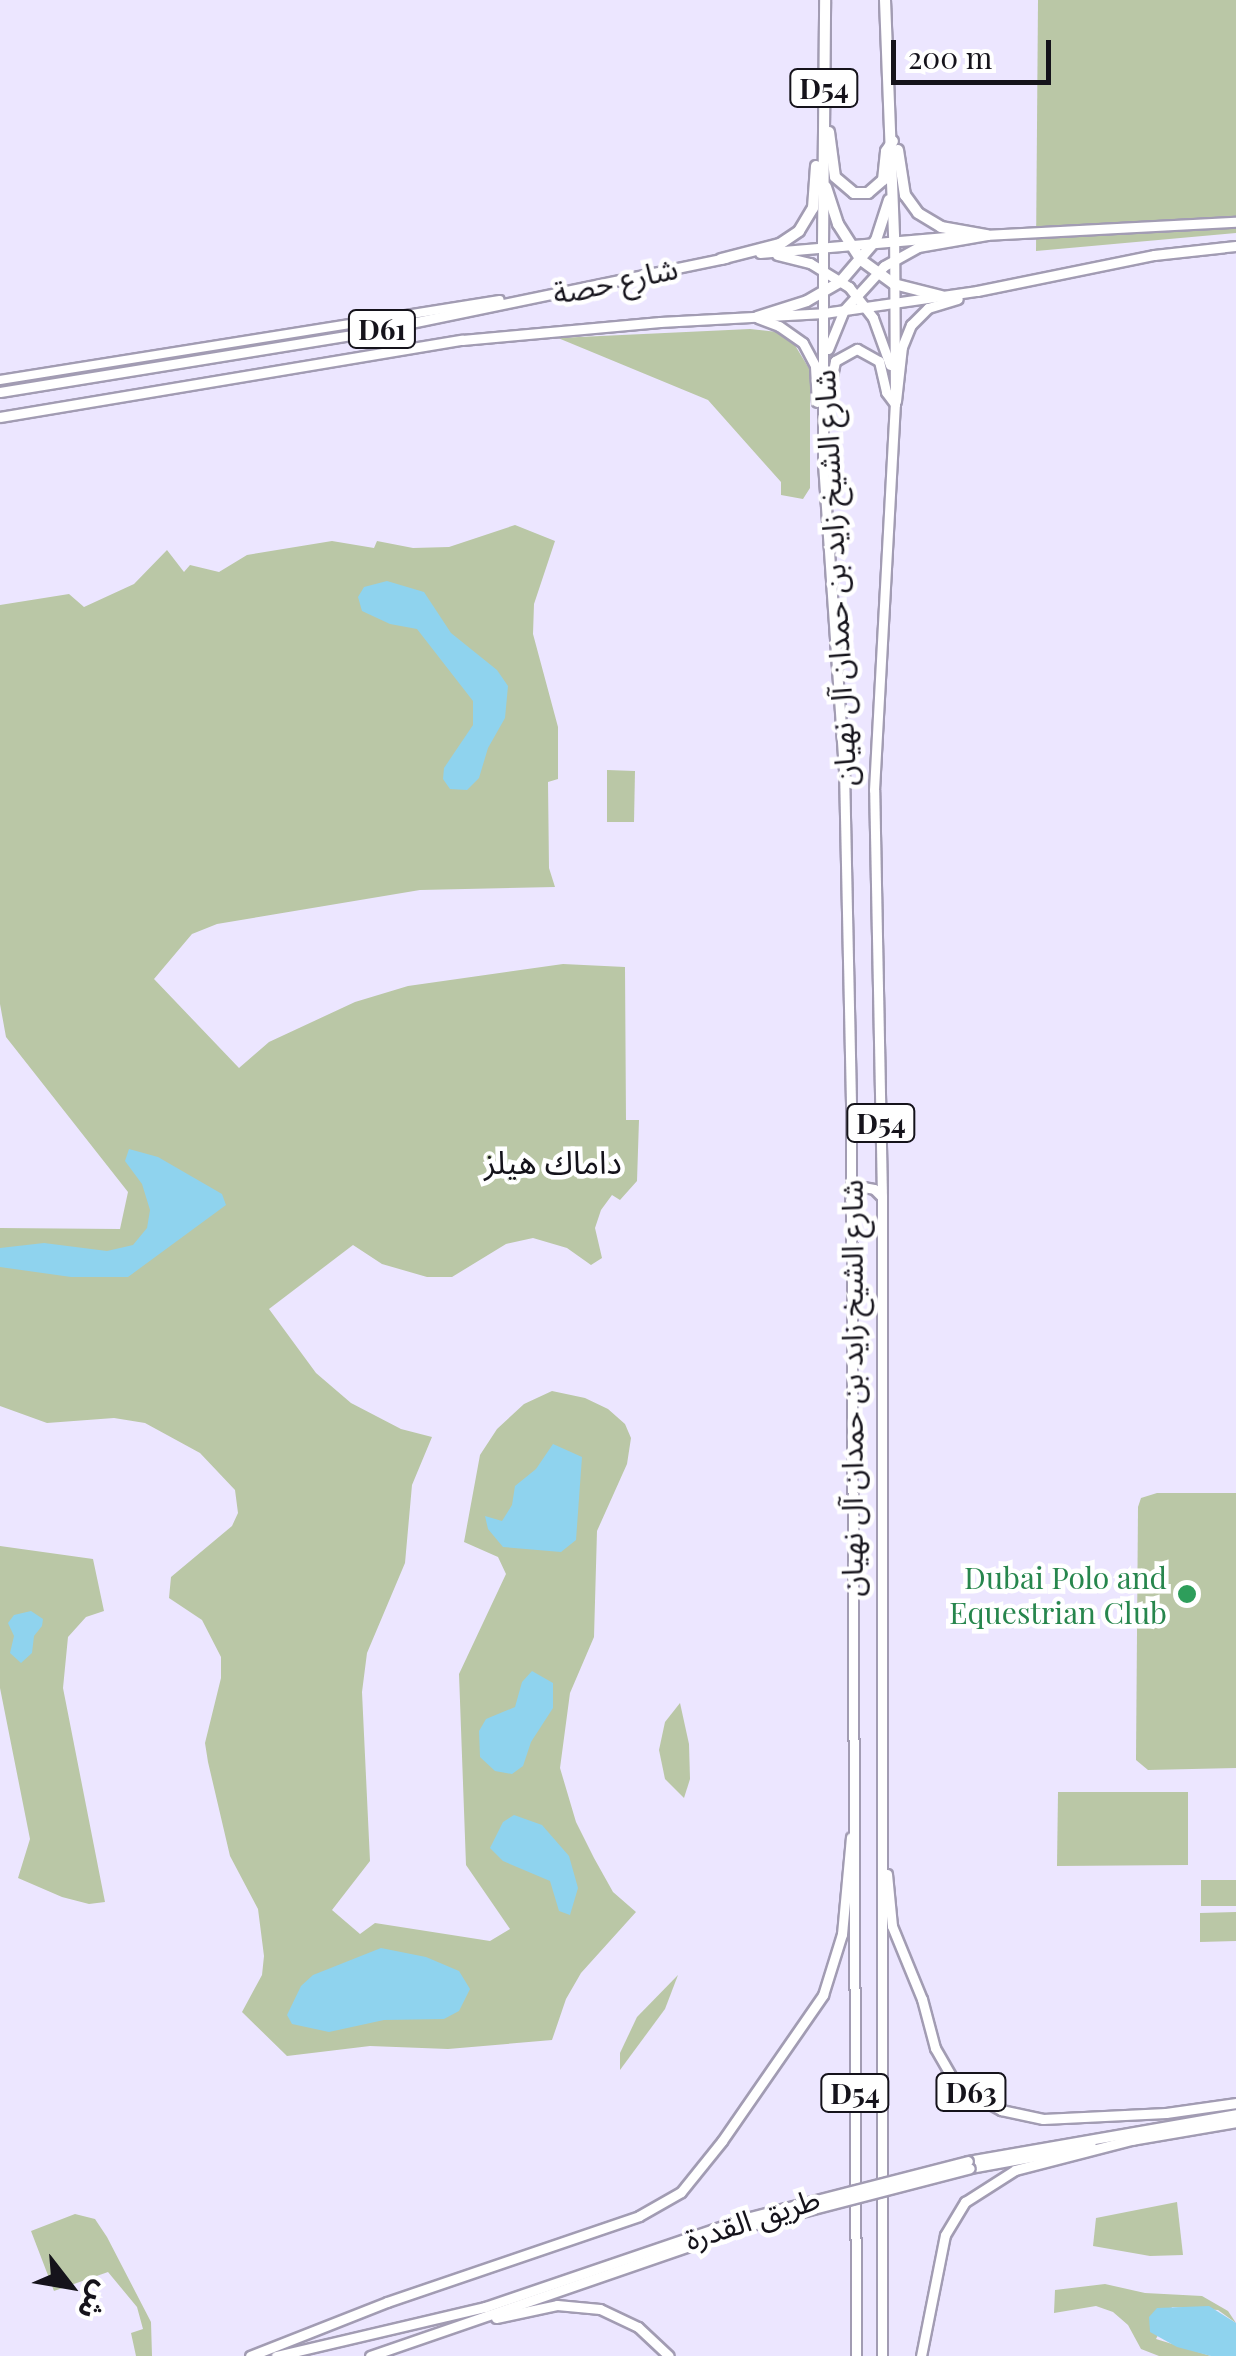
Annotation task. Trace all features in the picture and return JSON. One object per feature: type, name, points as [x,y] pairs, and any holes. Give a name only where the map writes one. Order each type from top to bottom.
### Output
[{"type":"highway","name":"شارع الشيخ زايد بن حمدان آل نهيان","points":[[823,246],[825,0]]},
{"type":"highway","name":"شارع الشيخ زايد بن حمدان آل نهيان","points":[[885,0],[894,140],[894,238]]},
{"type":"highway","points":[[824,116],[835,176],[854,194],[879,186],[885,174],[886,151],[894,140]]},
{"type":"highway","points":[[721,259],[780,244],[804,225],[815,198],[819,134],[824,116]]},
{"type":"highway","points":[[894,140],[906,195],[918,213],[940,227],[987,235]]},
{"type":"highway","points":[[757,318],[824,292],[861,260],[885,221],[894,168]]},
{"type":"highway","points":[[822,176],[847,242],[861,260],[894,284],[941,296]]},
{"type":"main road","name":"شارع حصة","points":[[0,392],[364,332],[761,253],[894,238],[1236,222]]},
{"type":"main road","points":[[824,361],[844,310],[876,272],[894,259],[927,245],[987,235]]},
{"type":"main road","name":"شارع الشيخ زايد بن حمدان آل نهيان","points":[[882,2356],[882,1197],[874,742],[894,404],[894,238]]},
{"type":"main road","name":"شارع الشيخ زايد بن حمدان آل نهيان","points":[[823,246],[822,413],[844,769],[856,2356]]},
{"type":"main road","name":"شارع حصة","points":[[0,417],[462,340],[844,310],[977,290],[1154,254],[1236,246]]},
{"type":"main road","points":[[761,253],[804,260],[841,280],[867,306],[894,377]]},
{"type":"main road","points":[[822,413],[830,396],[835,361],[857,349],[879,361],[886,392],[894,404],[900,392],[902,348],[911,325],[928,308],[977,290]]},
{"type":"main road","points":[[0,380],[554,293]]},
{"type":"main road","points":[[757,318],[786,330],[808,350],[822,413]]},
{"type":"main road","points":[[850,1200],[863,1187],[882,1197]]},
{"type":"main road","points":[[250,2356],[388,2302],[640,2216],[681,2192],[716,2149],[823,1996],[840,1947],[847,1858],[854,1830]]},
{"type":"main road","name":"D63","points":[[882,1843],[899,1947],[922,1999],[938,2055],[964,2087],[1001,2110],[1044,2119],[1166,2114],[1236,2104]]},
{"type":"main road","name":"طريق القدرة","points":[[276,2356],[509,2300],[747,2222],[969,2164],[1236,2114]]},
{"type":"main road","name":"طريق القدرة","points":[[969,2164],[1236,2122]]},
{"type":"main road","points":[[921,2356],[946,2235],[964,2202],[1015,2170],[1135,2139]]},
{"type":"main road","name":"طريق القدرة","points":[[370,2356],[747,2222]]},
{"type":"main road","points":[[478,2318],[557,2305],[600,2308],[638,2327],[669,2356]]},
{"type":"green space","points":[[1038,0],[1236,0],[1236,233],[1036,251]]},
{"type":"green space","points":[[750,329],[777,332],[793,342],[810,370],[810,488],[803,499],[781,495],[781,482],[708,400],[558,338]]},
{"type":"green space","points":[[515,525],[555,541],[534,604],[533,634],[558,727],[558,779],[548,782],[549,868],[555,887],[420,890],[217,924],[192,934],[154,979],[239,1068],[269,1042],[355,1002],[408,986],[563,964],[625,967],[626,1120],[639,1120],[637,1181],[620,1200],[612,1195],[601,1210],[595,1228],[602,1258],[591,1265],[567,1248],[533,1238],[506,1244],[452,1277],[427,1277],[382,1264],[353,1245],[269,1309],[316,1373],[351,1403],[401,1429],[432,1437],[412,1485],[405,1563],[367,1653],[362,1692],[370,1861],[332,1910],[360,1934],[375,1923],[490,1941],[510,1929],[466,1865],[459,1674],[506,1574],[498,1557],[464,1542],[480,1455],[497,1429],[524,1404],[552,1391],[585,1398],[608,1409],[625,1424],[631,1438],[627,1464],[597,1531],[594,1637],[570,1693],[560,1768],[576,1822],[594,1858],[613,1892],[636,1912],[581,1973],[566,1999],[552,2040],[448,2049],[370,2046],[287,2056],[242,2012],[262,1975],[264,1956],[258,1909],[230,1856],[205,1743],[221,1678],[221,1657],[202,1620],[169,1598],[171,1577],[232,1526],[238,1513],[235,1490],[200,1453],[145,1423],[114,1418],[47,1423],[0,1406],[0,1228],[120,1229],[128,1192],[6,1037],[0,1004],[0,605],[69,594],[84,607],[134,584],[167,550],[184,572],[190,565],[219,572],[247,555],[332,541],[374,548],[377,541],[413,548],[449,547]]},
{"type":"green space","points":[[607,770],[635,771],[634,822],[607,822]]},
{"type":"green space","name":"Dubai Polo and Equestrian Club","points":[[1157,1493],[1236,1493],[1236,1768],[1148,1770],[1136,1760],[1138,1507],[1141,1498]]},
{"type":"green space","points":[[0,1546],[93,1559],[104,1611],[86,1617],[68,1637],[63,1688],[105,1902],[89,1904],[62,1897],[18,1878],[30,1839],[0,1688]]},
{"type":"green space","points":[[680,1703],[689,1744],[690,1779],[684,1798],[665,1779],[659,1750],[665,1722]]},
{"type":"green space","points":[[1058,1792],[1188,1792],[1188,1865],[1057,1866]]},
{"type":"green space","points":[[1201,1880],[1236,1880],[1236,1906],[1201,1906]]},
{"type":"green space","points":[[1236,1912],[1236,1941],[1200,1942],[1200,1913]]},
{"type":"green space","points":[[678,1975],[665,2009],[620,2070],[620,2053],[637,2017]]},
{"type":"green space","points":[[1177,2202],[1183,2255],[1150,2256],[1093,2246],[1096,2218]]},
{"type":"green space","points":[[75,2214],[95,2219],[107,2237],[151,2322],[152,2356],[136,2356],[131,2333],[143,2329],[137,2307],[108,2272],[54,2291],[31,2231]]},
{"type":"green space","points":[[1105,2284],[1145,2293],[1202,2296],[1228,2311],[1236,2323],[1218,2310],[1172,2307],[1156,2339],[1211,2356],[1159,2356],[1141,2349],[1128,2325],[1113,2312],[1096,2306],[1054,2313],[1055,2290]]},
{"type":"water","points":[[387,581],[424,592],[451,633],[497,670],[508,686],[505,718],[488,748],[479,778],[467,790],[450,789],[443,779],[444,768],[473,725],[473,701],[417,629],[390,624],[362,611],[358,597],[364,587]]},
{"type":"water","points":[[129,1149],[158,1157],[222,1194],[226,1205],[128,1277],[71,1277],[0,1267],[0,1248],[44,1243],[107,1251],[133,1245],[147,1228],[150,1210],[142,1184],[125,1161]]},
{"type":"water","points":[[553,1444],[582,1457],[576,1540],[561,1552],[503,1547],[488,1529],[485,1516],[502,1521],[512,1505],[515,1486],[536,1469]]},
{"type":"water","points":[[31,1611],[43,1619],[42,1626],[34,1636],[32,1653],[21,1663],[10,1653],[14,1636],[8,1623],[14,1615]]},
{"type":"water","points":[[532,1671],[553,1683],[553,1708],[531,1742],[523,1766],[512,1774],[495,1771],[480,1757],[479,1731],[486,1719],[515,1707],[522,1682]]},
{"type":"water","points":[[514,1815],[542,1825],[569,1856],[578,1888],[570,1915],[559,1911],[550,1881],[503,1861],[490,1848],[503,1822]]},
{"type":"water","points":[[381,1948],[426,1957],[459,1971],[470,1989],[459,2011],[444,2019],[384,2020],[329,2032],[292,2024],[287,2015],[301,1986],[313,1975]]},
{"type":"water","points":[[1209,2306],[1236,2323],[1236,2356],[1211,2356],[1177,2347],[1150,2332],[1149,2317],[1157,2308]]},
{"type":"place","name":"Dubai Polo and Equestrian Club","points":[[1187,1594]]},
{"type":"district","name":"داماك هيلز","points":[[553,1161]]}]
